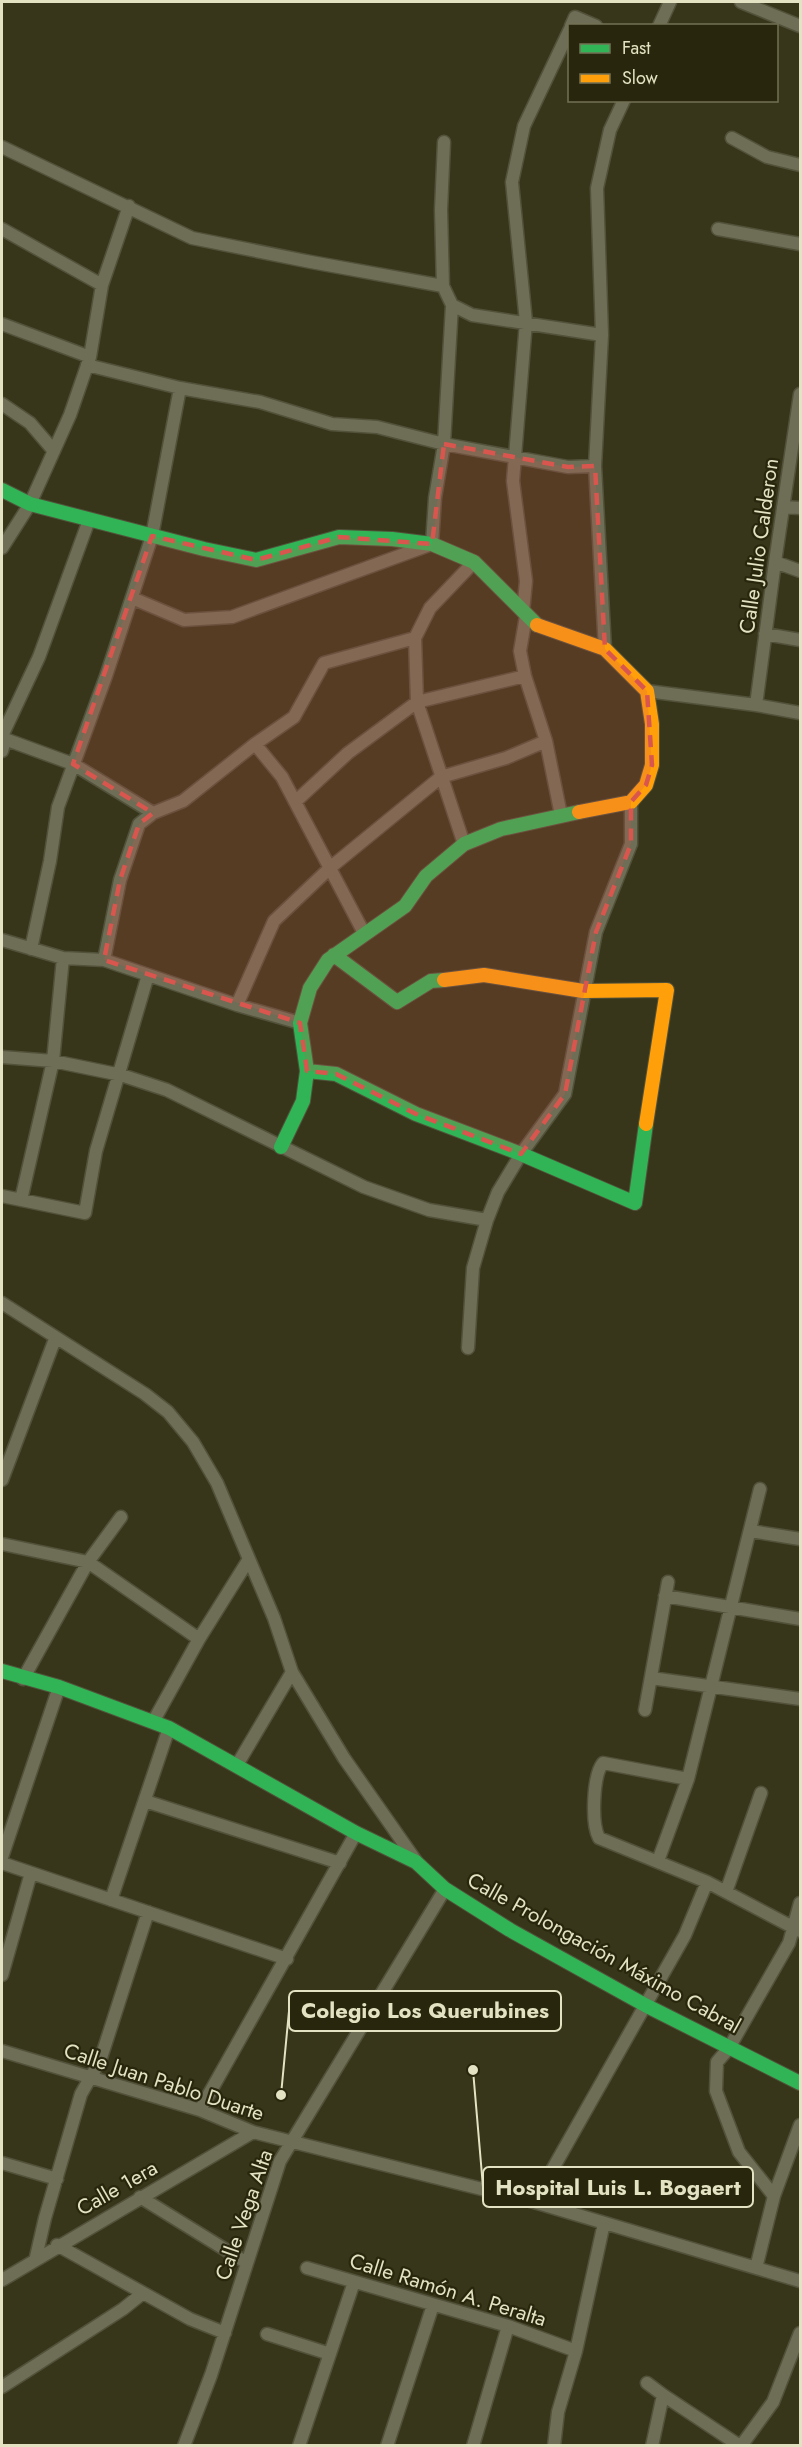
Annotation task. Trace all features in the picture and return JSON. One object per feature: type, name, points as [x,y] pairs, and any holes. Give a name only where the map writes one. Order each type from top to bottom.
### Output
[{"type":"street","points":[[660,24],[670,2]]},
{"type":"street","points":[[741,2],[801,26]]},
{"type":"street","points":[[572,24],[575,17],[591,24]]},
{"type":"street","points":[[561,815],[546,741],[525,676],[520,651],[526,581],[513,481],[526,322],[512,182],[524,126],[568,31]]},
{"type":"street","points":[[606,649],[595,466],[602,335],[597,188],[610,130],[623,102]]},
{"type":"street","points":[[732,138],[767,157],[801,165]]},
{"type":"street","points":[[432,544],[435,498],[444,444],[452,305],[443,286],[441,210],[444,142]]},
{"type":"street","points":[[2,147],[192,238],[443,286]]},
{"type":"street","points":[[2,549],[30,504],[70,415],[89,361],[102,285],[129,206]]},
{"type":"street","points":[[2,229],[102,285]]},
{"type":"street","points":[[718,229],[801,244]]},
{"type":"street","points":[[452,305],[472,315],[602,335]]},
{"type":"street","points":[[2,324],[89,361],[180,388],[260,402],[332,424],[377,427],[444,444],[568,467],[595,466]]},
{"type":"street","points":[[31,949],[50,861],[58,807],[106,676],[152,536],[180,388]]},
{"type":"street","name":"Calle Julio Calderon","points":[[756,705],[783,507],[799,423],[801,394]]},
{"type":"street","points":[[2,404],[30,423],[54,451]]},
{"type":"street","points":[[2,490],[30,504],[256,560],[339,537],[392,539],[432,544],[474,562],[534,624],[606,649],[647,691],[652,723],[652,765],[646,785],[631,802],[501,829],[464,844],[426,876],[405,906],[328,960],[310,988],[300,1023],[307,1071],[303,1101],[281,1147]]},
{"type":"street","points":[[783,507],[801,508]]},
{"type":"street","points":[[89,520],[39,657],[2,741],[74,764],[153,813]]},
{"type":"street","points":[[132,598],[184,620],[232,617],[432,544]]},
{"type":"street","points":[[464,844],[417,702],[415,638],[430,608],[474,562]]},
{"type":"street","points":[[775,562],[801,572]]},
{"type":"street","points":[[765,634],[801,640]]},
{"type":"street","points":[[104,960],[120,880],[139,824],[153,813],[183,801],[255,744],[294,717],[324,663],[415,638]]},
{"type":"street","points":[[295,802],[348,753],[417,702],[525,676]]},
{"type":"street","points":[[647,691],[801,713]]},
{"type":"street","points":[[237,1005],[274,921],[331,867],[441,777],[506,758],[546,741]]},
{"type":"street","points":[[255,744],[282,777],[364,933]]},
{"type":"street","points":[[468,1348],[473,1268],[487,1220],[498,1192],[521,1154],[565,1094],[596,932],[631,844],[631,802]]},
{"type":"street","points":[[2,940],[63,958],[104,960],[237,1005],[300,1023]]},
{"type":"street","points":[[307,1071],[336,1074],[416,1114],[521,1154],[635,1203],[651,1084],[667,990],[584,991],[484,975],[431,981],[397,1002],[334,955]]},
{"type":"street","points":[[21,1200],[53,1061],[63,958]]},
{"type":"street","points":[[2,1196],[85,1213],[96,1151],[121,1075],[148,975]]},
{"type":"street","points":[[2,1057],[53,1061],[121,1075],[167,1090],[364,1187],[429,1210],[487,1220]]},
{"type":"street","points":[[2,1303],[55,1339],[145,1394],[181,1426],[193,1442],[217,1484],[274,1618],[292,1672],[344,1758],[416,1862]]},
{"type":"street","points":[[2,1480],[55,1339]]},
{"type":"street","points":[[658,1861],[688,1779],[760,1489]]},
{"type":"street","points":[[23,1679],[88,1562],[121,1517]]},
{"type":"street","points":[[751,1531],[801,1539]]},
{"type":"street","points":[[2,1544],[88,1562],[199,1639]]},
{"type":"street","points":[[153,1722],[199,1639],[249,1559]]},
{"type":"street","points":[[645,1710],[668,1582]]},
{"type":"street","points":[[665,1596],[801,1619]]},
{"type":"street","name":"Calle Prolongación Máximo Cabral","points":[[2,1671],[23,1679],[59,1687],[170,1728],[356,1833],[416,1862],[445,1889],[510,1930],[645,2005],[801,2084]]},
{"type":"street","points":[[237,1765],[292,1672]]},
{"type":"street","points":[[651,1678],[801,1699]]},
{"type":"street","points":[[2,1857],[59,1687]]},
{"type":"street","points":[[111,1900],[170,1728]]},
{"type":"street","points":[[688,1779],[603,1763],[599,1768],[594,1814],[596,1829],[603,1840],[707,1882],[798,1929]]},
{"type":"street","points":[[726,1892],[761,1793]]},
{"type":"street","points":[[144,1801],[340,1863]]},
{"type":"street","points":[[200,2110],[356,1833]]},
{"type":"street","points":[[2,1863],[287,1959]]},
{"type":"street","points":[[2,1976],[31,1873]]},
{"type":"street","points":[[534,2202],[685,1935],[707,1882]]},
{"type":"street","name":"Calle Vega Alta","points":[[184,2445],[212,2375],[280,2161],[445,1889]]},
{"type":"street","points":[[774,2196],[739,2152],[716,2091],[717,2062],[729,2048],[798,1929],[797,1911],[801,1903]]},
{"type":"street","points":[[36,2257],[81,2094],[100,2061],[148,1912]]},
{"type":"street","name":"Calle Juan Pablo Duarte","points":[[2,2051],[200,2110],[253,2132],[534,2202],[801,2281]]},
{"type":"street","points":[[756,2268],[774,2196],[801,2125]]},
{"type":"street","name":"Calle 1era","points":[[3,2277],[253,2132]]},
{"type":"street","points":[[2,2163],[57,2179]]},
{"type":"street","points":[[140,2198],[247,2263]]},
{"type":"street","points":[[554,2445],[558,2412],[576,2351],[604,2223]]},
{"type":"street","points":[[57,2245],[208,2328],[225,2333]]},
{"type":"street","name":"Calle Ramón A. Peralta","points":[[307,2268],[508,2326],[576,2351]]},
{"type":"street","points":[[299,2445],[354,2282]]},
{"type":"street","points":[[2,2387],[123,2309],[143,2293]]},
{"type":"street","points":[[387,2445],[434,2305]]},
{"type":"street","points":[[473,2445],[508,2326]]},
{"type":"street","points":[[647,2383],[741,2445],[773,2402],[801,2333]]},
{"type":"street","points":[[267,2334],[330,2354]]},
{"type":"street","points":[[652,2445],[663,2395]]},
{"type":"highlighted area","points":[[444,444],[568,467],[595,466],[605,649],[647,691],[652,765],[646,785],[631,802],[631,844],[596,932],[565,1094],[521,1154],[416,1114],[336,1074],[307,1071],[300,1023],[104,960],[120,880],[139,824],[153,813],[73,764],[152,536],[256,560],[339,537],[432,544]]},
{"type":"traffic: fast","points":[[2,490],[30,504],[204,549],[256,560],[339,537],[392,539],[432,544],[474,562],[537,625]]},
{"type":"traffic: fast","points":[[281,1147],[303,1101],[307,1071],[300,1023],[310,988],[328,960],[405,906],[426,876],[464,844],[501,829],[579,812]]},
{"type":"traffic: fast","points":[[334,955],[397,1002],[431,981],[444,980]]},
{"type":"traffic: fast","points":[[307,1071],[336,1074],[416,1114],[521,1154],[635,1203],[646,1124]]},
{"type":"traffic: fast","points":[[2,1671],[59,1687],[169,1728],[356,1833],[416,1862],[445,1889],[510,1930],[645,2005],[800,2083]]},
{"type":"traffic: slow","points":[[537,625],[605,649],[647,691],[652,724],[652,765],[646,785],[631,802],[579,812]]},
{"type":"traffic: slow","points":[[444,980],[484,975],[583,991],[667,990],[646,1124]]},
{"type":"place","name":"Hospital Luis L. Bogaert","points":[[473,2070]]},
{"type":"place","name":"Colegio Los Querubines","points":[[281,2095]]}]
